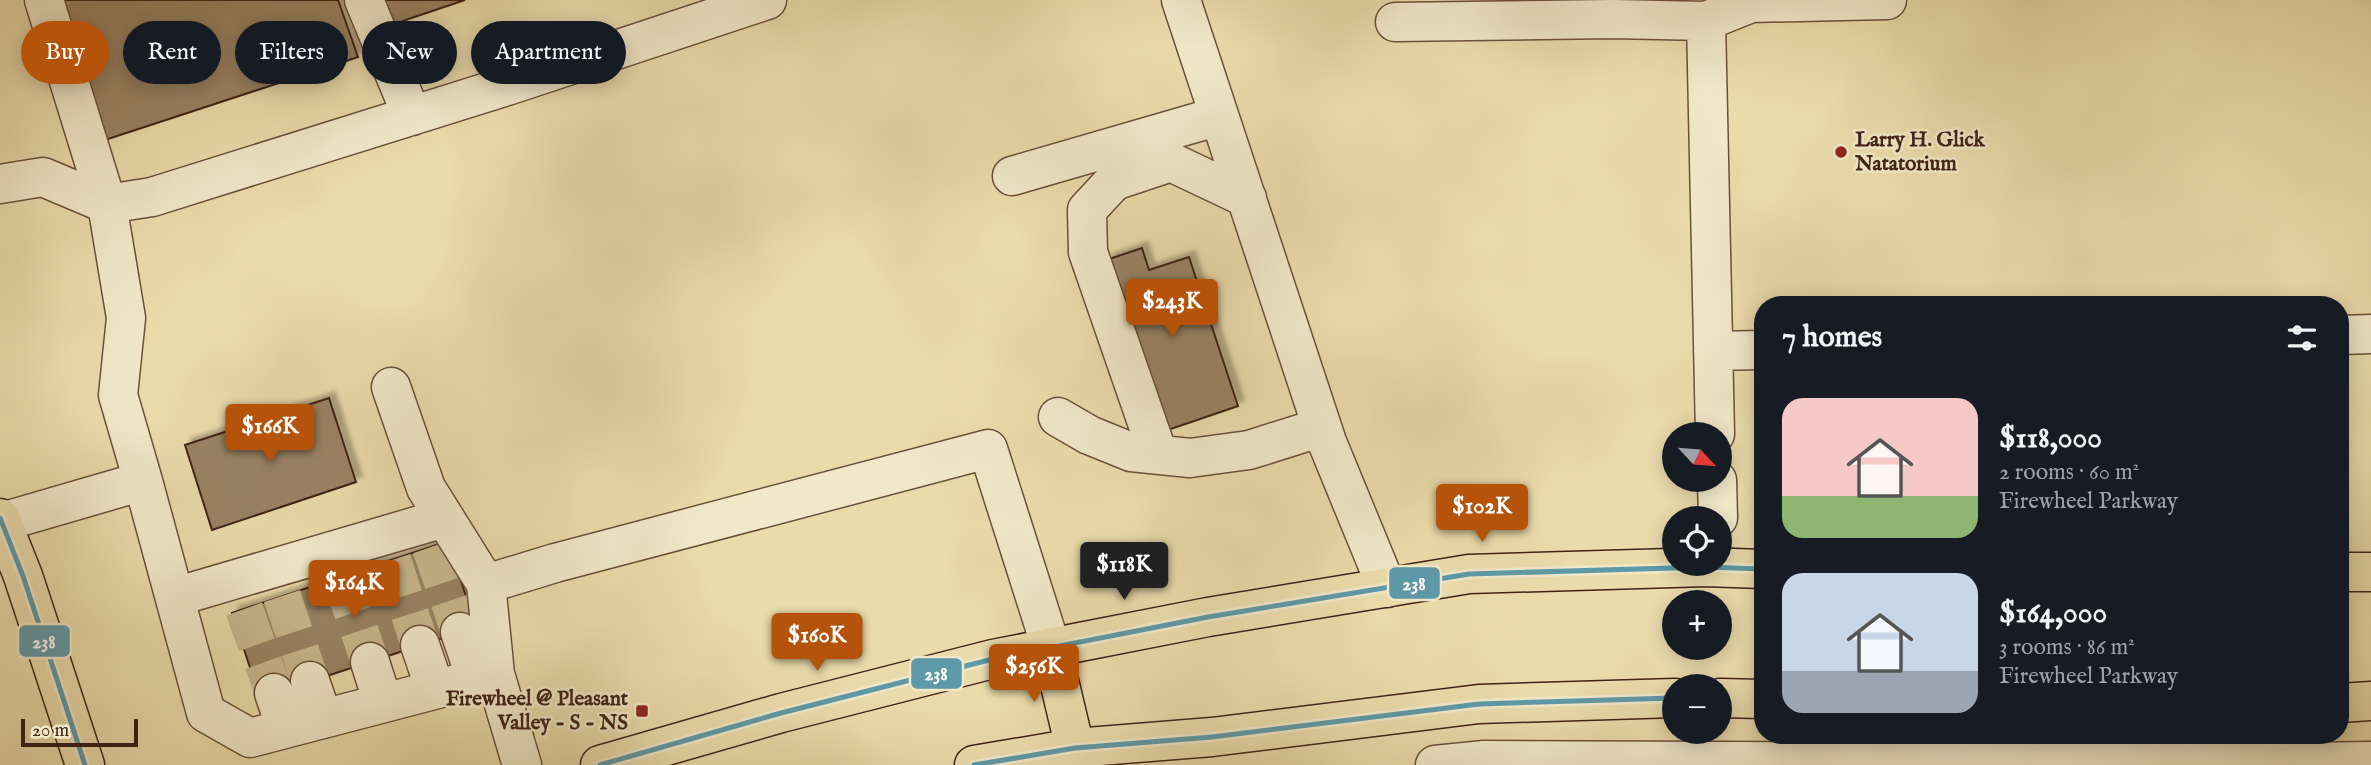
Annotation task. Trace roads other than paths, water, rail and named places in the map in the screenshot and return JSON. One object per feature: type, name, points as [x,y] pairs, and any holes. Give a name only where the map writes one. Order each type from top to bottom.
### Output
[{"type":"main road","points":[[1,520],[23,576],[85,765]]},
{"type":"main road","points":[[1732,567],[1754,568]]},
{"type":"main road","points":[[600,765],[781,713],[993,659],[1208,617],[1469,574],[1662,568]]},
{"type":"main road","points":[[2349,572],[2371,572]]},
{"type":"main road","points":[[1051,647],[1075,748]]},
{"type":"main road","points":[[974,765],[1075,748],[1212,737],[1479,704],[1662,698]]},
{"type":"main road","points":[[1732,698],[1754,699]]},
{"type":"lane","points":[[44,0],[107,204],[126,318],[118,395],[206,713],[250,738],[485,676]]},
{"type":"lane","points":[[364,0],[412,116]]},
{"type":"lane","points":[[0,184],[43,177],[107,204],[152,198],[767,0]]},
{"type":"lane","points":[[1181,0],[1322,427],[1387,588]]},
{"type":"lane","points":[[1395,22],[1612,19],[1706,21],[1751,3],[1887,0]]},
{"type":"lane","points":[[1706,21],[1715,422]]},
{"type":"lane","points":[[1012,176],[1219,116]]},
{"type":"lane","points":[[1158,454],[1088,252],[1087,210],[1114,181],[1171,162],[1247,198]]},
{"type":"lane","points":[[2349,335],[2371,334]]},
{"type":"lane","points":[[1713,351],[1754,350]]},
{"type":"lane","points":[[391,387],[426,488],[433,530],[486,584],[485,676]]},
{"type":"lane","points":[[1058,417],[1089,435],[1131,452],[1191,458],[1249,450],[1322,427]]},
{"type":"lane","points":[[486,584],[568,559],[988,449],[1051,647]]},
{"type":"lane","points":[[1,520],[143,481]]},
{"type":"lane","points":[[174,597],[239,594],[388,548],[433,530]]},
{"type":"lane","points":[[460,632],[485,676],[523,765]]},
{"type":"lane","points":[[420,645],[435,689]]},
{"type":"lane","points":[[370,662],[383,703]]},
{"type":"lane","points":[[310,681],[323,719]]},
{"type":"lane","points":[[274,693],[286,728]]},
{"type":"lane","points":[[1435,765],[1484,760],[2228,764],[2371,761]]},
{"type":"tunnel","points":[[431,547],[460,632]]},
{"type":"tunnel","points":[[392,560],[420,645]]},
{"type":"tunnel","points":[[341,577],[370,662]]},
{"type":"tunnel","points":[[282,596],[310,681]]},
{"type":"tunnel","points":[[244,609],[274,693]]},
{"type":"place","name":"Larry H. Glick Natatorium","points":[[1841,152]]},
{"type":"place","name":"Firewheel @ Pleasant Valley - S - NS","points":[[642,711]]}]
